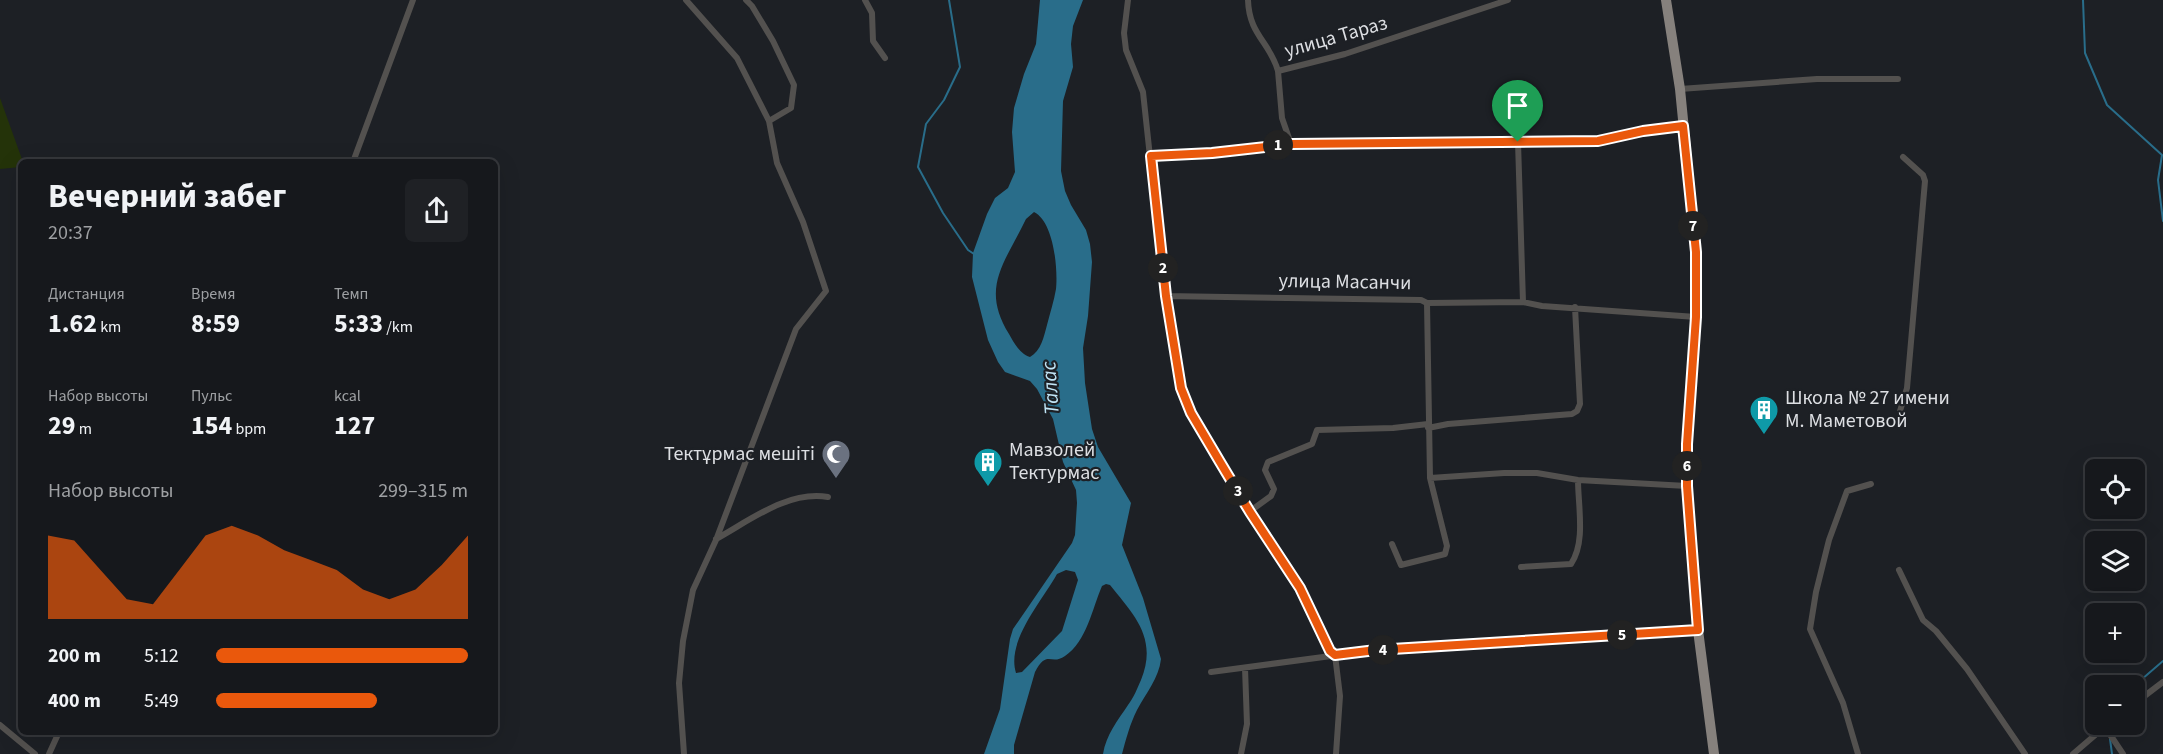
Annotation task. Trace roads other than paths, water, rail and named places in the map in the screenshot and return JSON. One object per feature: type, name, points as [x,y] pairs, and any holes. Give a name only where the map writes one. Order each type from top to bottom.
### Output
[{"type":"main road","points":[[1666,0],[1680,89],[1696,252],[1696,317],[1687,444],[1687,486],[1698,630],[1714,754]]},
{"type":"street","points":[[354,159],[413,0]]},
{"type":"street","points":[[684,754],[679,683],[683,641],[693,590],[716,540],[796,329],[826,291],[803,222],[777,163],[768,121],[737,58],[686,0]]},
{"type":"street","points":[[746,0],[773,41],[794,85],[791,108],[768,121]]},
{"type":"street","points":[[865,0],[872,14],[873,41],[885,58]]},
{"type":"street","points":[[1128,0],[1124,33],[1126,50],[1143,92],[1166,296],[1181,388],[1191,413],[1250,512],[1300,588],[1330,651],[1335,655],[1340,696],[1336,754]]},
{"type":"street","points":[[1248,0],[1248,13],[1256,33],[1275,58],[1278,71]]},
{"type":"street","name":"улица Тараз","points":[[1291,144],[1282,118],[1278,71],[1346,54],[1508,0]]},
{"type":"street","points":[[1680,89],[1816,80],[1898,79]]},
{"type":"street","points":[[1151,156],[1212,153],[1291,144],[1598,141],[1643,131],[1683,126]]},
{"type":"street","points":[[1518,142],[1523,302]]},
{"type":"street","points":[[1900,411],[1907,388],[1924,181],[1923,175],[1903,157]]},
{"type":"street","name":"улица Масанчи","points":[[1166,296],[1421,300],[1427,303],[1523,302],[1542,306],[1696,317]]},
{"type":"street","points":[[1392,544],[1401,565],[1445,554],[1447,546],[1430,478],[1427,303]]},
{"type":"street","points":[[1250,512],[1271,496],[1274,489],[1265,470],[1268,462],[1312,444],[1317,430],[1428,426],[1572,414],[1577,411],[1580,404],[1575,307]]},
{"type":"street","points":[[1430,478],[1537,473],[1578,480],[1687,486]]},
{"type":"street","points":[[1521,567],[1571,564],[1577,555],[1578,480]]},
{"type":"street","points":[[1858,754],[1843,703],[1810,629],[1829,540],[1847,491],[1871,484]]},
{"type":"street","points":[[716,540],[789,501],[804,496],[828,497]]},
{"type":"street","points":[[1899,570],[1923,620],[1936,631],[1967,669],[2025,754]]},
{"type":"street","points":[[1211,672],[1376,650],[1698,630]]},
{"type":"street","points":[[1241,754],[1247,724],[1245,668]]},
{"type":"street","points":[[2145,696],[2163,682]]},
{"type":"street","points":[[0,725],[35,754]]},
{"type":"street","points":[[49,754],[57,735]]},
{"type":"street","points":[[2073,754],[2095,735]]},
{"type":"street","points":[[2111,735],[2123,754]]},
{"type":"water","name":"Талас","points":[[1040,0],[1083,0],[1073,26],[1071,44],[1073,67],[1063,101],[1061,171],[1065,191],[1086,230],[1090,244],[1092,262],[1083,348],[1085,383],[1092,429],[1098,447],[1131,503],[1122,545],[1143,598],[1161,659],[1155,679],[1132,721],[1122,754],[1103,754],[1116,722],[1132,699],[1141,680],[1147,652],[1145,639],[1135,617],[1110,585],[1106,584],[1102,586],[1079,642],[1060,659],[1043,661],[1035,672],[1014,745],[1014,754],[984,754],[1000,709],[1013,629],[1072,543],[1075,535],[1076,490],[1063,462],[1053,419],[1037,389],[1030,381],[1005,372],[998,362],[988,340],[972,277],[973,253],[987,214],[995,198],[1008,188],[1015,172],[1012,132],[1014,108],[1036,44]],"holes":[[[1034,212],[1041,217],[1050,235],[1055,258],[1056,289],[1043,338],[1037,351],[1030,357],[1018,348],[1011,337],[996,302],[996,289],[1004,262],[1026,219]],[[1066,570],[1075,572],[1078,580],[1062,631],[1022,672],[1016,673],[1014,661],[1016,648],[1027,622],[1057,574]]]},
{"type":"waterway","points":[[949,0],[960,67],[944,100],[926,124],[918,167],[943,213],[968,250],[974,254]]},
{"type":"waterway","points":[[2083,0],[2085,53],[2107,105],[2162,155],[2158,180],[2163,221]]},
{"type":"waterway","points":[[2145,677],[2163,661]]},
{"type":"waterway","points":[[2110,739],[2112,754]]},
{"type":"place","name":"Школа № 27 имени М. Маметовой","points":[[1764,436]]},
{"type":"place","name":"Тектұрмас мешіті","points":[[836,480]]},
{"type":"place","name":"Мавзолей Тектурмас","points":[[988,488]]}]
